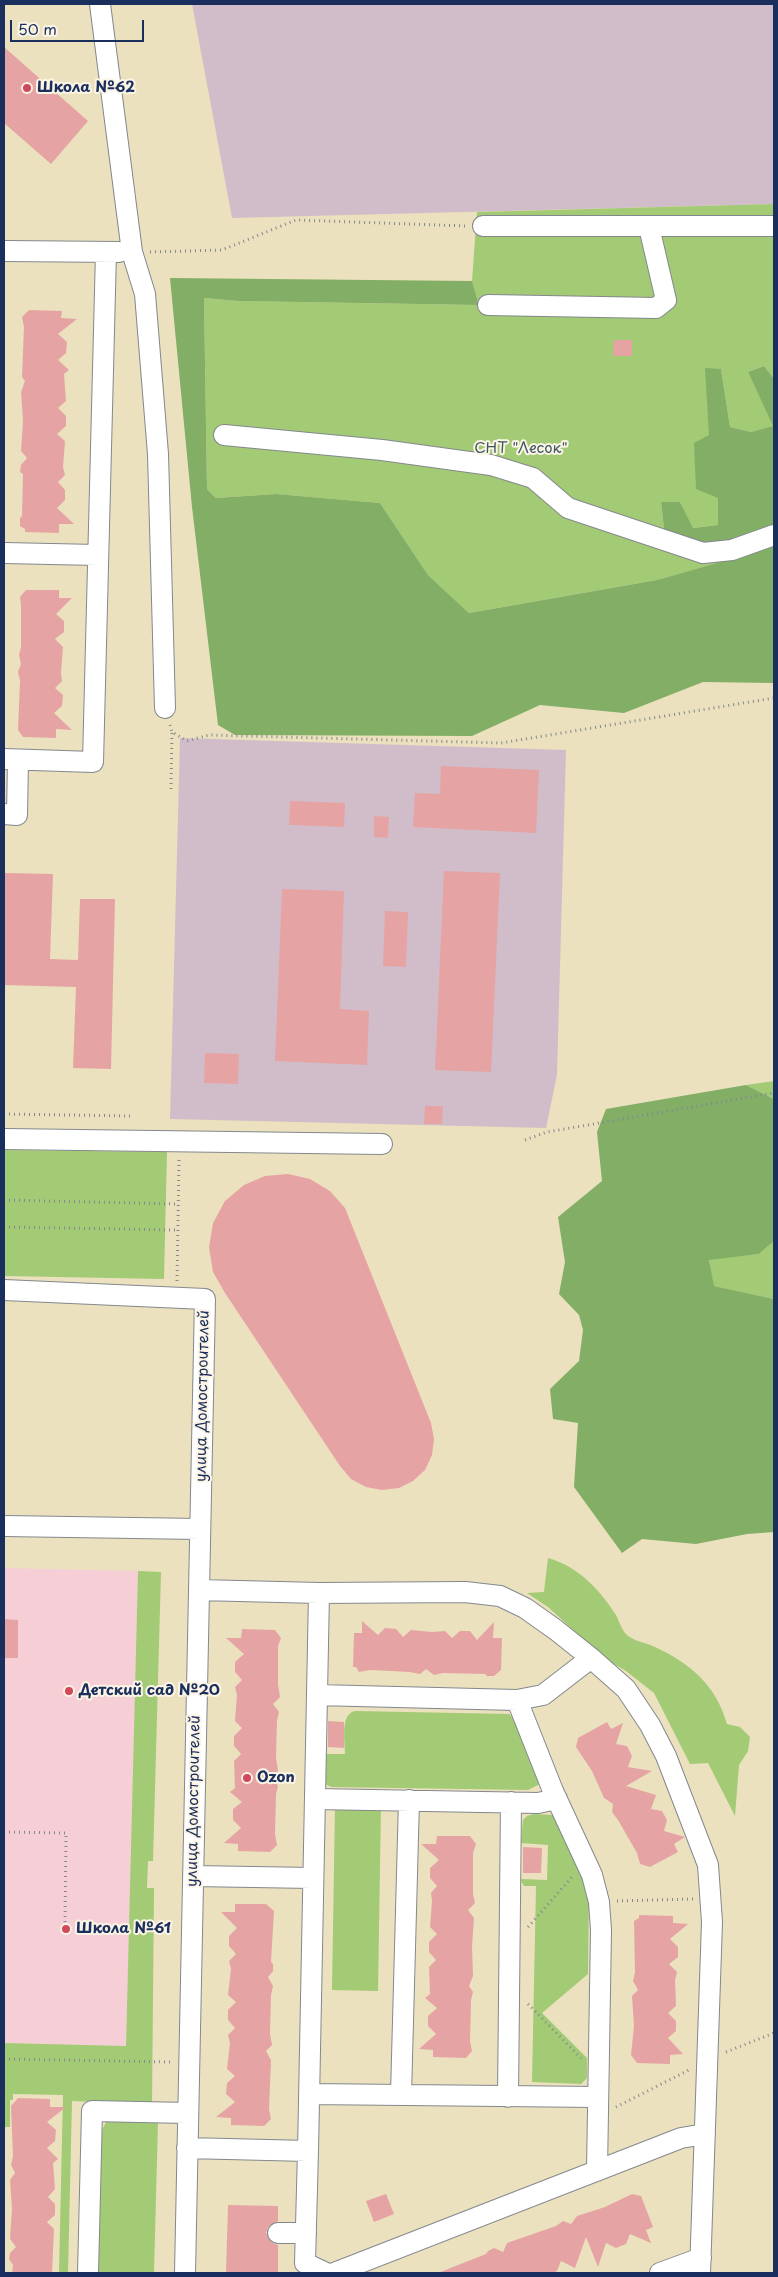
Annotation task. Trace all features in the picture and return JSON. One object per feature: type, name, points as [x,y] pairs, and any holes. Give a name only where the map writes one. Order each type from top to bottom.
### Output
[{"type":"street","points":[[100,4],[132,252],[145,294],[158,454],[165,708]]},
{"type":"street","points":[[483,226],[774,226]]},
{"type":"street","points":[[488,305],[656,308],[666,300],[649,226]]},
{"type":"street","points":[[4,251],[132,252]]},
{"type":"street","points":[[4,814],[17,814],[11,760],[93,762],[106,252]]},
{"type":"street","points":[[224,435],[382,450],[490,465],[532,478],[568,508],[703,553],[732,550],[774,535]]},
{"type":"street","points":[[4,553],[98,555]]},
{"type":"street","points":[[4,1139],[382,1144]]},
{"type":"street","points":[[4,1290],[176,1299]]},
{"type":"street","name":"улица Домостроителей","points":[[176,1299],[204,1300],[185,2273]]},
{"type":"street","points":[[4,1526],[200,1529]]},
{"type":"street","points":[[199,1590],[319,1593],[465,1592],[500,1596],[525,1608],[556,1630],[626,1689],[650,1725],[666,1756],[708,1865],[712,1922],[701,2266],[660,2273]]},
{"type":"street","points":[[319,1593],[305,2263],[331,2272],[681,2138],[705,2134]]},
{"type":"street","points":[[317,1694],[517,1700],[543,1695],[590,1658]]},
{"type":"street","points":[[517,1700],[557,1799],[592,1875],[599,1902],[601,1930],[597,2171]]},
{"type":"street","points":[[315,1799],[538,1803],[557,1799]]},
{"type":"street","points":[[401,2095],[408,1800]]},
{"type":"street","points":[[508,2096],[511,1802]]},
{"type":"street","points":[[193,1876],[313,1878]]},
{"type":"street","points":[[309,2094],[508,2096],[598,2107]]},
{"type":"street","points":[[88,2273],[92,2111],[188,2113]]},
{"type":"street","points":[[187,2148],[308,2150]]},
{"type":"street","points":[[278,2232],[306,2233]]},
{"type":"path","points":[[132,252],[222,250],[296,220],[483,226]]},
{"type":"path","points":[[172,732],[187,741],[209,735],[501,743],[774,698]]},
{"type":"path","points":[[165,708],[172,732],[171,789]]},
{"type":"path","points":[[525,1140],[547,1132],[774,1093]]},
{"type":"path","points":[[4,1114],[132,1116]]},
{"type":"path","points":[[176,1299],[179,1141]]},
{"type":"path","points":[[4,1200],[178,1204]]},
{"type":"path","points":[[4,1226],[178,1230]]},
{"type":"path","points":[[4,1832],[66,1833],[65,1924]]},
{"type":"path","points":[[509,1948],[586,1862]]},
{"type":"path","points":[[599,1902],[710,1899]]},
{"type":"path","points":[[509,1984],[598,2077]]},
{"type":"path","points":[[598,2107],[739,2045],[774,2033]]},
{"type":"path","points":[[4,2059],[189,2062]]},
{"type":"shaded area","points":[[192,4],[774,4],[774,204],[232,218]]},
{"type":"shaded area","points":[[180,738],[566,750],[557,1075],[546,1128],[170,1119]]},
{"type":"shaded area","points":[[4,1568],[138,1571],[126,2046],[4,2043]]},
{"type":"green space","name":"СНТ \"Лесок\"","points":[[774,204],[774,379],[764,366],[748,372],[774,426],[751,432],[730,427],[721,369],[718,525],[692,528],[680,502],[661,502],[664,529],[723,544],[732,559],[657,580],[469,613],[428,575],[380,503],[276,494],[216,498],[207,489],[204,298],[238,301],[479,305],[472,281],[477,212]]},
{"type":"green space","points":[[170,278],[472,281],[479,305],[238,301],[204,298],[207,489],[216,498],[276,494],[380,503],[428,575],[469,613],[657,580],[731,559],[722,544],[696,542],[664,529],[661,502],[680,502],[693,528],[718,525],[718,498],[696,489],[694,443],[709,435],[705,368],[721,369],[730,427],[751,432],[773,426],[748,372],[764,366],[774,379],[774,683],[703,682],[624,713],[540,705],[472,736],[235,735],[218,725],[192,507]]},
{"type":"green space","points":[[774,1081],[774,1099],[746,1085]]},
{"type":"green space","points":[[746,1085],[774,1099],[774,1241],[759,1254],[709,1260],[714,1286],[774,1299],[774,1532],[747,1534],[696,1544],[642,1539],[622,1553],[574,1487],[578,1423],[553,1419],[550,1389],[579,1361],[583,1330],[579,1315],[559,1294],[565,1262],[558,1217],[602,1181],[597,1132],[606,1109]]},
{"type":"green space","points":[[4,1150],[167,1152],[164,1279],[4,1276]]},
{"type":"green space","points":[[774,1241],[774,1299],[713,1286],[709,1259],[759,1254]]},
{"type":"green space","points":[[548,1558],[569,1567],[587,1580],[609,1605],[625,1633],[630,1637],[668,1654],[691,1669],[709,1687],[722,1710],[727,1724],[740,1727],[750,1737],[748,1751],[739,1765],[735,1816],[708,1763],[690,1764],[654,1693],[626,1671],[604,1658],[548,1607],[527,1593],[544,1592]]},
{"type":"green space","points":[[138,1571],[161,1572],[153,1861],[148,1861],[147,1888],[154,1888],[152,2104],[72,2101],[68,2273],[59,2273],[63,2095],[13,2094],[13,2100],[10,2100],[10,2127],[4,2127],[4,2043],[126,2046]]},
{"type":"green space","points":[[355,1711],[509,1714],[541,1776],[540,1784],[528,1790],[331,1787],[323,1783],[319,1754],[345,1754],[345,1722],[350,1713]]},
{"type":"green space","points":[[335,1804],[381,1804],[378,1991],[332,1990]]},
{"type":"green space","points":[[534,1814],[552,1815],[556,1819],[589,1888],[588,1974],[542,2013],[587,2058],[587,2078],[581,2084],[532,2082],[536,1886],[524,1886],[520,1879],[547,1880],[548,1845],[521,1843],[523,1820],[527,1816]]},
{"type":"green space","points":[[106,2122],[158,2122],[154,2273],[98,2273],[101,2132]]},
{"type":"building","name":"Школа №62","points":[[4,47],[88,121],[51,164],[4,123]]},
{"type":"building","points":[[29,310],[62,311],[61,318],[77,319],[58,334],[67,342],[66,353],[58,360],[69,370],[64,374],[66,401],[58,408],[66,416],[66,426],[57,434],[65,441],[63,467],[65,475],[58,482],[65,490],[65,500],[57,508],[74,524],[59,524],[59,533],[25,532],[25,529],[20,526],[23,474],[20,472],[21,465],[27,458],[21,451],[23,421],[21,392],[25,381],[22,377],[24,327],[22,317]]},
{"type":"building","points":[[614,340],[632,340],[632,356],[613,356]]},
{"type":"building","points":[[26,590],[59,590],[59,598],[72,598],[56,614],[64,621],[64,632],[55,639],[63,647],[62,681],[55,688],[63,695],[62,706],[54,713],[72,730],[56,729],[56,738],[23,737],[18,730],[20,680],[18,672],[21,664],[19,655],[21,647],[20,597]]},
{"type":"building","points":[[441,766],[539,770],[536,833],[413,827],[415,793],[440,794]]},
{"type":"building","points":[[290,801],[345,803],[344,827],[289,825]]},
{"type":"building","points":[[374,816],[389,817],[388,838],[374,837]]},
{"type":"building","points":[[444,871],[500,873],[491,1072],[435,1070]]},
{"type":"building","points":[[4,873],[53,874],[50,959],[78,960],[80,899],[115,899],[111,1069],[73,1068],[76,987],[4,985]]},
{"type":"building","points":[[282,889],[344,891],[340,1009],[369,1011],[367,1065],[275,1061]]},
{"type":"building","points":[[385,911],[408,912],[406,967],[383,966]]},
{"type":"building","points":[[205,1053],[239,1054],[238,1084],[204,1083]]},
{"type":"building","points":[[425,1106],[443,1106],[442,1124],[424,1124]]},
{"type":"building","points":[[288,1174],[310,1179],[330,1191],[345,1208],[431,1423],[434,1439],[432,1455],[425,1470],[413,1481],[399,1488],[382,1490],[366,1487],[351,1479],[340,1466],[213,1272],[209,1247],[213,1223],[225,1201],[244,1185],[265,1176]]},
{"type":"building","points":[[4,1619],[18,1620],[18,1658],[4,1658]]},
{"type":"building","points":[[362,1621],[378,1635],[385,1628],[396,1629],[403,1637],[411,1630],[445,1631],[452,1638],[460,1631],[470,1631],[477,1640],[494,1622],[493,1638],[502,1638],[501,1670],[494,1676],[443,1673],[434,1675],[426,1669],[420,1674],[370,1670],[359,1672],[356,1667],[353,1667],[354,1633],[362,1633]]},
{"type":"building","points":[[242,1629],[275,1630],[281,1638],[278,1646],[280,1697],[273,1704],[279,1712],[276,1758],[278,1770],[274,1780],[278,1786],[275,1834],[277,1845],[270,1852],[238,1851],[238,1844],[224,1843],[241,1828],[233,1820],[233,1809],[242,1802],[230,1792],[235,1788],[234,1761],[241,1754],[234,1746],[234,1736],[242,1728],[235,1721],[237,1695],[235,1687],[242,1680],[235,1672],[235,1662],[244,1654],[226,1638],[241,1638]]},
{"type":"building","points":[[328,1721],[344,1722],[344,1748],[328,1747]]},
{"type":"building","points":[[607,1722],[611,1729],[623,1723],[616,1744],[627,1746],[632,1756],[628,1767],[652,1771],[626,1786],[656,1795],[651,1809],[662,1811],[667,1820],[664,1831],[685,1837],[674,1844],[678,1852],[650,1867],[640,1864],[637,1853],[612,1812],[613,1804],[604,1798],[592,1771],[576,1747],[578,1738]]},
{"type":"building","points":[[437,1836],[470,1836],[476,1844],[473,1853],[473,1894],[475,1903],[468,1910],[474,1918],[473,1976],[469,1986],[473,1992],[471,2000],[470,2041],[472,2051],[466,2058],[433,2057],[433,2050],[419,2049],[436,2034],[428,2026],[428,2016],[437,2008],[425,1998],[430,1994],[429,1967],[436,1960],[429,1952],[429,1942],[437,1934],[430,1927],[431,1893],[437,1886],[430,1878],[430,1868],[439,1860],[421,1844],[436,1844]]},
{"type":"building","points":[[523,1847],[542,1848],[541,1873],[523,1873]]},
{"type":"building","points":[[235,1904],[266,1904],[274,1911],[271,1962],[273,1964],[273,1971],[268,1977],[273,1986],[270,2034],[272,2045],[266,2051],[271,2060],[269,2109],[271,2119],[264,2126],[231,2125],[231,2118],[216,2117],[235,2102],[226,2094],[227,2083],[235,2076],[227,2069],[230,2043],[228,2035],[235,2028],[228,2020],[228,2010],[236,2002],[228,1995],[231,1969],[229,1961],[236,1954],[229,1946],[229,1936],[237,1928],[221,1912],[235,1912]]},
{"type":"building","points":[[639,1915],[673,1916],[673,1923],[688,1924],[670,1939],[678,1947],[678,1957],[669,1964],[677,1972],[675,1980],[676,2006],[668,2013],[676,2021],[676,2031],[668,2038],[683,2054],[670,2055],[670,2064],[637,2063],[631,2055],[634,2026],[632,1996],[638,1990],[633,1981],[635,1972],[634,1921],[639,1918]]},
{"type":"building","points":[[18,2098],[50,2099],[50,2107],[66,2107],[47,2122],[56,2130],[55,2141],[47,2148],[58,2159],[53,2163],[55,2189],[48,2197],[55,2204],[55,2215],[47,2222],[54,2229],[52,2273],[12,2273],[13,2265],[9,2259],[10,2253],[16,2247],[10,2239],[12,2209],[10,2180],[15,2173],[11,2165],[13,2156],[11,2106]]},
{"type":"building","points":[[386,2194],[394,2214],[374,2222],[366,2201]]},
{"type":"building","points":[[632,2194],[641,2196],[653,2227],[646,2230],[651,2243],[630,2234],[626,2244],[616,2248],[606,2243],[598,2267],[586,2237],[575,2268],[561,2261],[557,2271],[552,2273],[438,2273],[486,2254],[494,2248],[503,2252],[507,2243],[556,2226],[563,2221],[571,2224],[577,2216],[605,2207]]},
{"type":"building","points":[[228,2205],[278,2206],[278,2221],[268,2227],[266,2233],[272,2243],[278,2245],[278,2273],[226,2273]]},
{"type":"place","name":"Школа №62","points":[[27,88]]},
{"type":"place","name":"Детский сад №20","points":[[69,1691]]},
{"type":"place","name":"Ozon","points":[[247,1778]]},
{"type":"place","name":"Школа №61","points":[[66,1929]]}]
